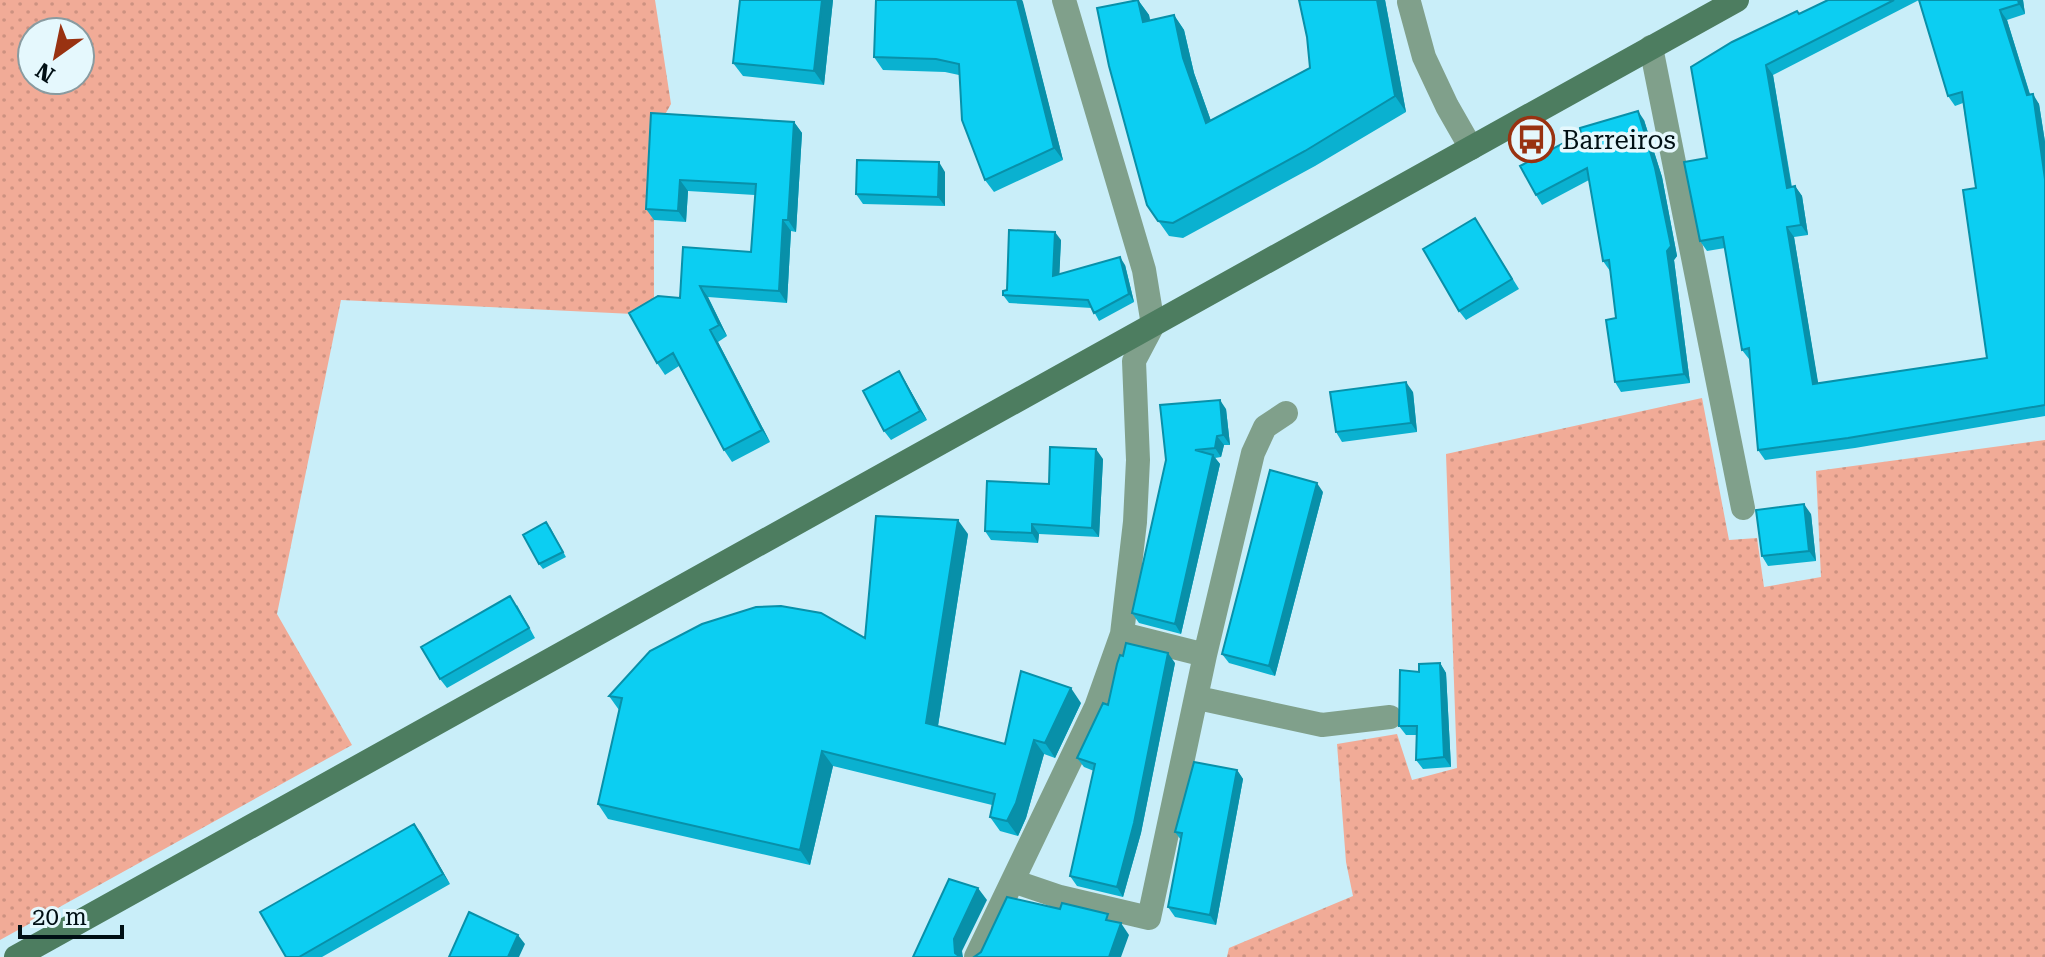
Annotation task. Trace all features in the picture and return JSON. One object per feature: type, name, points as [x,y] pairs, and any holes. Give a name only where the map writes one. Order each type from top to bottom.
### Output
[{"type":"main road","points":[[16,957],[1737,0]]},
{"type":"street","points":[[976,957],[1096,707],[1122,634],[1135,522],[1138,460],[1134,361],[1153,325],[1144,270],[1064,0]]},
{"type":"street","points":[[1409,2],[1424,57],[1471,148]]},
{"type":"street","points":[[1651,47],[1743,508]]},
{"type":"street","points":[[1013,881],[1060,897],[1149,918],[1205,655],[1253,453],[1265,427],[1286,413]]},
{"type":"street","points":[[1122,634],[1205,655]]},
{"type":"street","points":[[1198,698],[1322,725],[1390,717]]},
{"type":"shaded area","points":[[0,0],[655,0],[671,104],[659,125],[654,220],[654,315],[341,300],[277,614],[352,745],[0,940]]},
{"type":"shaded area","points":[[1702,398],[1729,540],[1757,538],[1764,587],[1821,577],[1816,471],[2045,440],[2045,957],[1227,957],[1229,948],[1353,896],[1346,862],[1337,744],[1397,734],[1412,780],[1457,768],[1446,454]]},
{"type":"building","points":[[740,0],[822,0],[814,71],[733,63]]},
{"type":"building","points":[[876,0],[1017,0],[1054,148],[985,180],[962,120],[959,64],[936,59],[874,57]]},
{"type":"building","points":[[1138,0],[1143,22],[1174,15],[1183,58],[1206,123],[1310,68],[1299,0],[1377,0],[1395,96],[1305,151],[1173,223],[1158,221],[1147,205],[1109,66],[1097,8]]},
{"type":"building","points":[[1828,0],[1894,0],[1766,65],[1787,188],[1795,186],[1801,225],[1787,227],[1813,384],[1987,358],[1963,190],[1976,188],[1962,92],[1948,96],[1919,0],[2018,0],[2019,4],[2000,10],[2027,95],[2033,94],[2045,179],[2045,405],[1758,450],[1749,348],[1742,350],[1723,237],[1700,241],[1684,162],[1707,158],[1691,67],[1732,42]]},
{"type":"building","points":[[1638,111],[1655,168],[1671,246],[1667,251],[1684,374],[1615,382],[1606,320],[1616,318],[1609,260],[1603,261],[1587,168],[1536,195],[1520,166],[1581,134],[1580,128]]},
{"type":"building","points":[[651,113],[794,122],[788,220],[783,220],[779,291],[700,286],[719,325],[710,330],[762,430],[724,450],[673,353],[657,363],[629,313],[658,296],[680,298],[683,247],[751,252],[756,184],[680,180],[678,211],[646,209]]},
{"type":"building","points":[[857,160],[939,162],[938,197],[856,194]]},
{"type":"building","points":[[1475,218],[1512,279],[1459,311],[1423,249]]},
{"type":"building","points":[[1009,230],[1055,232],[1053,276],[1120,257],[1129,294],[1094,313],[1088,300],[1003,295],[1003,291],[1007,290]]},
{"type":"building","points":[[899,371],[920,411],[884,431],[863,391]]},
{"type":"building","points":[[1406,382],[1411,423],[1336,432],[1330,392]]},
{"type":"building","points":[[1220,400],[1223,435],[1217,436],[1215,448],[1195,450],[1213,455],[1175,624],[1132,613],[1166,460],[1160,405]]},
{"type":"building","points":[[1050,447],[1096,449],[1092,528],[1032,524],[1032,533],[985,531],[987,481],[1049,484]]},
{"type":"building","points":[[1270,470],[1317,483],[1269,666],[1222,654]]},
{"type":"building","points":[[1804,504],[1809,551],[1762,556],[1756,510]]},
{"type":"building","points":[[876,516],[958,520],[926,723],[1005,744],[1021,671],[1071,688],[1045,743],[1034,740],[1016,803],[1007,821],[990,817],[995,794],[822,751],[800,850],[598,804],[622,698],[609,696],[650,651],[702,624],[756,607],[781,606],[821,613],[865,638]]},
{"type":"building","points":[[546,522],[563,552],[539,564],[523,535]]},
{"type":"building","points":[[510,596],[529,628],[440,679],[421,647]]},
{"type":"building","points":[[1126,643],[1168,653],[1134,823],[1117,887],[1070,876],[1095,764],[1077,758],[1103,703],[1108,705],[1117,664]]},
{"type":"building","points":[[1440,663],[1444,757],[1416,760],[1417,726],[1399,726],[1400,670],[1419,672],[1419,664]]},
{"type":"building","points":[[1194,762],[1237,770],[1210,915],[1168,907],[1182,833],[1175,832]]},
{"type":"building","points":[[414,824],[443,874],[299,957],[286,957],[260,912]]},
{"type":"building","points":[[949,879],[978,888],[954,939],[955,953],[960,957],[913,957]]},
{"type":"building","points":[[1007,897],[1060,909],[1062,903],[1108,914],[1106,920],[1121,923],[1109,957],[974,957],[981,952]]},
{"type":"building","points":[[469,912],[518,935],[508,957],[449,957]]},
{"type":"place","name":"Barreiros","points":[[1531,140]]}]
